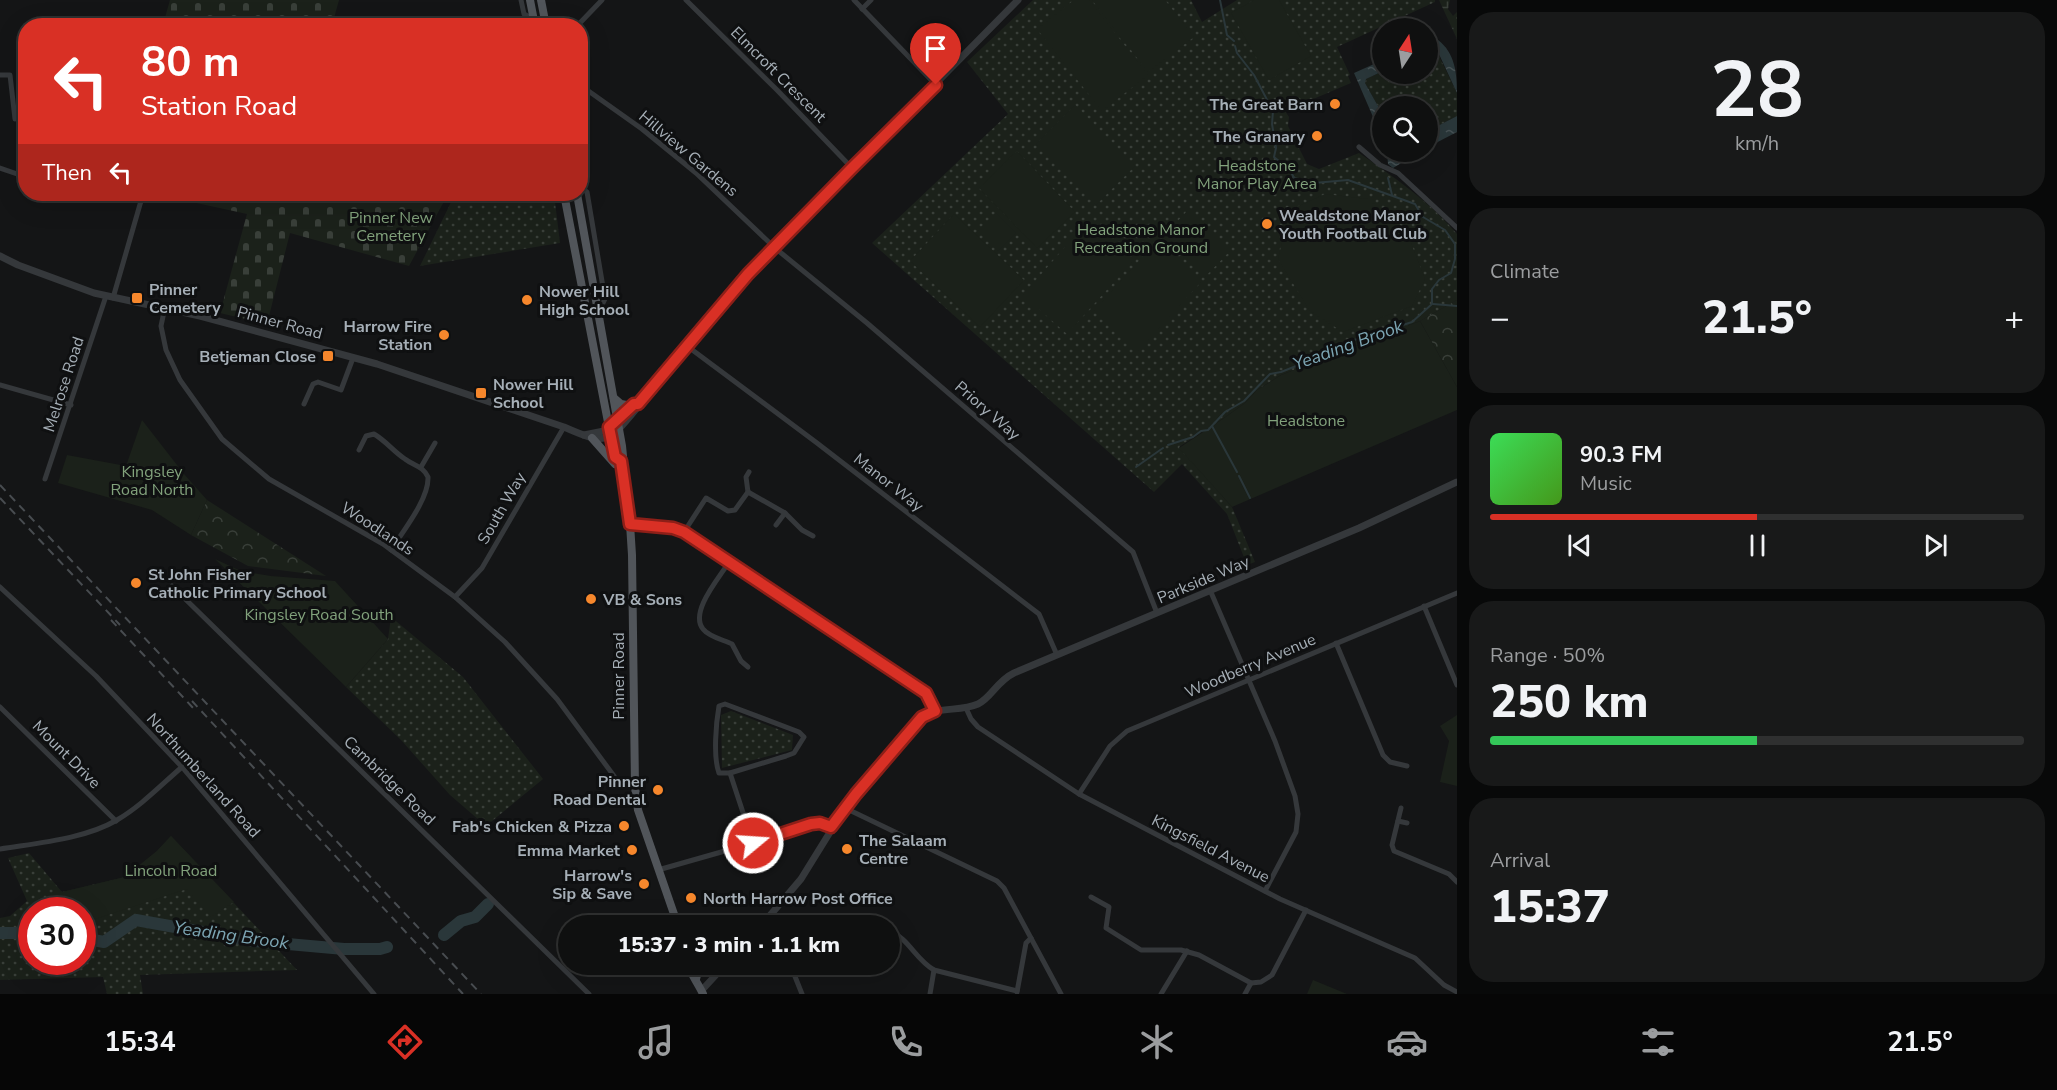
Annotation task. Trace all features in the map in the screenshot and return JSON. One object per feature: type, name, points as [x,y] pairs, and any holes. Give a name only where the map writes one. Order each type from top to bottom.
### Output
[{"type":"main road","points":[[530,0],[533,18]]},
{"type":"main road","points":[[541,0],[544,18]]},
{"type":"main road","points":[[565,201],[615,457],[621,466]]},
{"type":"main road","name":"Pinner Road","points":[[578,201],[614,398],[630,524],[635,787],[638,810],[673,915]]},
{"type":"main road","points":[[572,236],[583,228]]},
{"type":"main road","points":[[614,398],[619,403],[635,405]]},
{"type":"main road","points":[[588,437],[621,466]]},
{"type":"main road","points":[[691,975],[696,979],[701,993]]},
{"type":"main road","points":[[696,979],[697,975]]},
{"type":"street","points":[[521,0],[524,14],[528,18]]},
{"type":"street","points":[[585,18],[602,0]]},
{"type":"street","name":"Elmcroft Crescent","points":[[686,0],[852,168]]},
{"type":"street","points":[[854,0],[936,85]]},
{"type":"street","points":[[862,9],[871,0]]},
{"type":"street","points":[[588,437],[601,432],[610,432],[618,425],[742,281],[1018,0]]},
{"type":"street","points":[[0,75],[10,75],[15,119]]},
{"type":"street","name":"Hillview Gardens","points":[[588,91],[642,129],[696,173],[776,248]]},
{"type":"street","points":[[1359,147],[1380,165],[1398,173],[1457,228]]},
{"type":"street","points":[[0,168],[18,174]]},
{"type":"street","points":[[588,198],[605,299],[597,313]]},
{"type":"street","name":"Melrose Road","points":[[45,479],[141,201]]},
{"type":"street","name":"Priory Way","points":[[776,248],[867,323],[1133,552],[1157,613]]},
{"type":"street","name":"Pinner Road","points":[[0,256],[18,265],[109,297],[165,308],[376,364],[564,426],[588,437]]},
{"type":"street","name":"Woodlands","points":[[165,308],[161,326],[166,350],[180,380],[222,439],[269,479],[356,527],[454,597],[513,650],[557,699],[614,776]]},
{"type":"street","name":"Manor Way","points":[[687,346],[1039,614],[1057,655]]},
{"type":"street","points":[[304,404],[313,384],[318,382],[341,390],[353,358]]},
{"type":"street","points":[[0,385],[71,405]]},
{"type":"street","name":"South Way","points":[[454,597],[482,568],[564,426]]},
{"type":"street","points":[[359,450],[366,436],[374,434],[386,441],[404,459],[421,467],[428,477],[428,486],[419,507],[391,550]]},
{"type":"street","points":[[421,467],[435,443]]},
{"type":"street","points":[[684,532],[706,498],[728,511],[735,510],[748,492],[746,477],[749,472]]},
{"type":"street","name":"Parkside Way","points":[[966,708],[985,700],[1006,676],[1359,528],[1457,482]]},
{"type":"street","points":[[748,492],[785,513],[802,530],[813,536]]},
{"type":"street","points":[[776,525],[785,513]]},
{"type":"street","points":[[630,524],[673,528],[684,532],[926,693],[935,711]]},
{"type":"street","points":[[729,562],[702,604],[701,628],[708,634],[732,644],[741,662],[748,667]]},
{"type":"street","name":"Cambridge Road","points":[[172,586],[589,994]]},
{"type":"street","name":"Northumberland Road","points":[[0,587],[96,676],[182,767],[374,994]]},
{"type":"street","points":[[1210,590],[1279,752],[1295,796],[1298,814],[1296,832],[1265,891]]},
{"type":"street","name":"Woodberry Avenue","points":[[1079,794],[1110,746],[1127,731],[1457,592]]},
{"type":"street","points":[[1425,606],[1457,685]]},
{"type":"street","points":[[1336,643],[1383,755],[1390,762],[1407,766]]},
{"type":"street","points":[[725,704],[799,732],[804,736],[794,753],[730,773],[719,773],[716,765],[719,706],[725,704]]},
{"type":"street","name":"Mount Drive","points":[[0,707],[116,821]]},
{"type":"street","points":[[770,915],[801,879],[844,808],[922,717],[935,711],[966,708]]},
{"type":"street","name":"Kingsfield Avenue","points":[[966,708],[978,727],[1079,794],[1265,891],[1415,958],[1444,986],[1457,992]]},
{"type":"street","points":[[607,765],[615,761]]},
{"type":"street","points":[[0,849],[87,833],[116,821],[182,767]]},
{"type":"street","points":[[730,773],[753,843]]},
{"type":"street","points":[[844,808],[998,881],[1004,888],[1061,994]]},
{"type":"street","points":[[1401,808],[1392,845],[1394,851],[1449,874],[1457,882]]},
{"type":"street","points":[[1398,821],[1407,823]]},
{"type":"street","points":[[658,870],[811,824],[820,823],[831,827]]},
{"type":"street","points":[[1090,897],[1109,907],[1106,928],[1141,950],[1187,951],[1251,983],[1261,982],[1272,975],[1306,910]]},
{"type":"street","points":[[900,936],[934,970],[1017,993],[1026,942],[1031,938]]},
{"type":"street","points":[[1161,994],[1187,951]]},
{"type":"street","points":[[930,994],[934,970]]},
{"type":"street","points":[[701,993],[717,975]]},
{"type":"street","points":[[794,975],[802,994]]},
{"type":"street","points":[[1245,994],[1251,983]]},
{"type":"green space","points":[[170,0],[339,0],[334,18],[165,18]]},
{"type":"green space","name":"Headstone Manor Recreation Ground","points":[[1033,0],[1191,0],[1202,22],[1237,0],[1435,0],[1400,18],[1372,18],[1372,31],[1337,47],[1350,75],[1348,76],[1351,83],[1285,111],[1289,117],[1288,126],[1307,164],[1319,169],[1359,153],[1411,190],[1457,234],[1457,300],[1420,321],[1281,375],[1257,390],[1245,403],[1224,418],[1179,447],[1232,507],[1255,562],[1247,565],[1227,514],[1182,464],[1154,492],[872,243],[1008,114],[967,62]]},
{"type":"green space","points":[[1074,0],[1089,0],[1148,75],[1102,111],[1037,29]]},
{"type":"green space","points":[[1092,0],[1165,0],[1194,37],[1148,72]]},
{"type":"green space","points":[[1254,0],[1279,0],[1311,56],[1269,80],[1231,13]]},
{"type":"green space","points":[[1439,0],[1450,0],[1448,9],[1453,16],[1457,12],[1457,39]]},
{"type":"green space","points":[[1438,54],[1457,93],[1457,116],[1438,126],[1438,96],[1372,96],[1365,83],[1366,79],[1372,76],[1372,84],[1438,84]]},
{"type":"green space","points":[[1075,105],[1135,166],[1096,205],[1036,144]]},
{"type":"green space","points":[[1017,151],[1075,212],[1037,248],[979,188]]},
{"type":"green space","points":[[1325,194],[1368,199],[1406,230],[1425,279],[1412,306],[1343,332],[1310,311],[1278,259],[1290,210]]},
{"type":"green space","name":"Pinner New Cemetery","points":[[188,201],[444,201],[409,266],[290,233],[267,324],[220,313],[247,214]]},
{"type":"green space","points":[[452,201],[555,201],[560,243],[420,266]]},
{"type":"green space","points":[[1187,211],[1230,251],[1205,277],[1162,238]]},
{"type":"green space","points":[[996,213],[1016,233],[998,251],[978,230]]},
{"type":"green space","points":[[954,214],[1024,280],[980,327],[910,261]]},
{"type":"green space","points":[[1087,222],[1132,262],[1067,334],[1023,295]]},
{"type":"green space","points":[[1157,241],[1201,282],[1138,351],[1094,311]]},
{"type":"green space","points":[[1457,300],[1457,387],[1420,321]]},
{"type":"green space","name":"Headstone","points":[[1420,321],[1457,387],[1457,410],[1232,507],[1179,448],[1245,403],[1257,390],[1281,375]]},
{"type":"green space","name":"Kingsley Road North","points":[[142,420],[207,500],[191,535],[152,510],[58,483],[67,455],[126,466]]},
{"type":"green space","points":[[207,500],[326,576],[248,566],[191,535]]},
{"type":"green space","name":"Kingsley Road South","points":[[215,559],[241,571],[335,581],[388,639],[346,687]]},
{"type":"green space","points":[[391,617],[463,677],[543,779],[486,826],[450,795],[401,740],[346,687],[388,639]]},
{"type":"green space","points":[[731,711],[793,735],[792,750],[722,768],[721,715]]},
{"type":"green space","points":[[1457,715],[1457,786],[1440,782],[1449,741],[1440,726]]},
{"type":"green space","points":[[171,836],[297,970],[140,975],[143,994],[107,994],[103,977],[0,980],[0,918],[10,916],[18,909],[18,975],[96,975],[96,897],[25,897],[8,858],[29,853],[62,892],[125,877],[157,851]]},
{"type":"green space","name":"Lincoln Road","points":[[171,836],[234,902],[211,917],[187,889],[96,919],[96,897],[64,897],[62,892],[125,877],[157,851]]},
{"type":"green space","points":[[1313,980],[1347,994],[1307,994]]},
{"type":"water","points":[[1438,40],[1448,51],[1454,64],[1457,93],[1438,52]]},
{"type":"water","points":[[1372,65],[1372,76],[1366,79],[1365,83],[1372,96],[1372,115],[1354,73]]},
{"type":"water","points":[[1457,116],[1457,132],[1438,142],[1438,126]]},
{"type":"water","points":[[1388,162],[1403,162],[1393,168]]},
{"type":"waterway","name":"Yeading Brook","points":[[1220,0],[1227,35],[1234,41]]},
{"type":"waterway","name":"Yeading Brook","points":[[1168,445],[1208,430],[1225,412],[1244,401],[1270,374],[1281,372],[1329,353],[1346,343],[1357,339],[1369,339],[1379,333],[1412,322],[1432,304],[1432,289],[1439,280],[1451,273],[1455,259],[1455,244],[1445,230],[1423,217],[1415,204],[1348,180],[1314,183],[1294,178],[1290,170],[1274,157],[1276,148],[1272,124],[1273,111],[1254,75],[1237,53],[1235,46]]},
{"type":"waterway","name":"Yeading Brook","points":[[1388,178],[1392,195]]},
{"type":"waterway","points":[[1433,304],[1457,306]]},
{"type":"waterway","points":[[1212,426],[1237,472]]},
{"type":"waterway","name":"Yeading Brook","points":[[1136,467],[1163,448]]},
{"type":"waterway","points":[[1239,476],[1250,498]]},
{"type":"waterway","name":"Yeading Brook","points":[[444,935],[461,921],[475,917],[488,904]]},
{"type":"waterway","name":"Yeading Brook","points":[[96,941],[104,942],[136,920],[253,941],[344,949],[387,947]]},
{"type":"waterway","name":"Yeading Brook","points":[[0,933],[18,933]]},
{"type":"railway","points":[[0,485],[481,994]]},
{"type":"railway","points":[[0,498],[120,625]]},
{"type":"railway","points":[[111,620],[195,710]]},
{"type":"railway","points":[[192,701],[463,994]]},
{"type":"place","name":"The Great Barn","points":[[1335,104]]},
{"type":"place","name":"The Granary","points":[[1317,136]]},
{"type":"place","name":"Wealdstone Manor Youth Football Club","points":[[1267,224]]},
{"type":"place","name":"Pinner Cemetery","points":[[137,298]]},
{"type":"place","name":"Nower Hill High School","points":[[527,300]]},
{"type":"place","name":"Harrow Fire Station","points":[[444,335]]},
{"type":"place","name":"Betjeman Close","points":[[328,356]]},
{"type":"place","name":"Nower Hill School","points":[[481,393]]},
{"type":"place","name":"St John Fisher Catholic Primary School","points":[[136,583]]},
{"type":"place","name":"VB & Sons","points":[[591,599]]},
{"type":"place","name":"Pinner Road Dental","points":[[658,790]]},
{"type":"place","name":"Fab's Chicken & Pizza","points":[[624,826]]},
{"type":"place","name":"The Salaam Centre","points":[[847,849]]},
{"type":"place","name":"Emma Market","points":[[632,850]]},
{"type":"place","name":"Harrow's Sip & Save","points":[[644,884]]},
{"type":"place","name":"North Harrow Post Office","points":[[691,898]]},
{"type":"route","points":[[753,843],[811,824],[825,823],[831,827],[844,808],[922,717],[935,711],[926,693],[684,532],[673,528],[630,524],[621,461],[615,457],[609,427],[634,404],[638,404],[748,274],[936,85]]},
{"type":"park label","name":"Headstone Manor Play Area","points":[[1257,174]]}]
